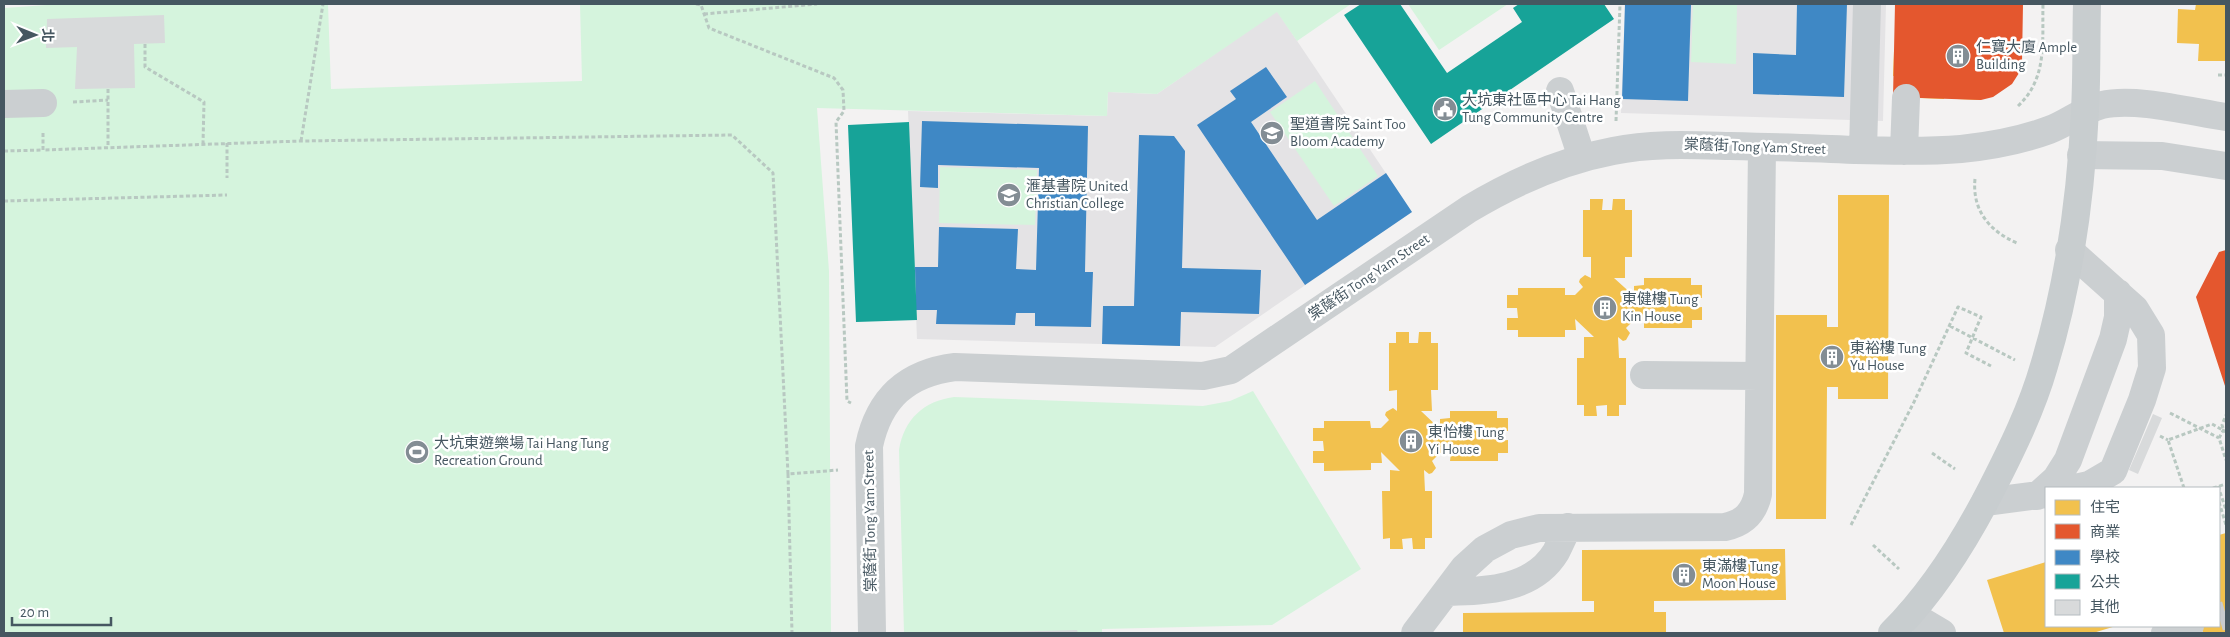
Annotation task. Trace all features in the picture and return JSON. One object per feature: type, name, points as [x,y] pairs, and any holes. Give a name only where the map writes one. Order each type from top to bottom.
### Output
[{"type":"main road","points":[[1892,633],[1910,614],[1946,568],[1985,502],[2023,423],[2044,368],[2060,309],[2082,155],[2085,110],[2087,4]]},
{"type":"street","points":[[1863,150],[1867,4]]},
{"type":"street","points":[[1560,91],[1582,158]]},
{"type":"street","points":[[1904,151],[1906,98]]},
{"type":"street","points":[[4,104],[43,103]]},
{"type":"street","name":"棠蔭街 Tong Yam Street","points":[[872,633],[869,446],[872,429],[890,397],[920,375],[955,367],[1203,376],[1231,370],[1468,209],[1512,184],[1582,158],[1646,146],[1678,144],[1904,151],[1962,148],[2030,135],[2063,124],[2085,110],[2104,104],[2132,103],[2226,117]]},
{"type":"street","points":[[1415,633],[1448,592],[1464,568],[1485,549],[1511,535],[1539,528],[1725,527],[1744,520],[1756,504],[1758,494],[1762,147]]},
{"type":"street","points":[[2082,155],[2162,156],[2226,166]]},
{"type":"street","points":[[2069,250],[2135,309],[2151,335],[2152,368],[2142,400],[2113,471],[2089,485],[2080,487]]},
{"type":"street","points":[[2049,487],[2056,480],[2068,460],[2113,339],[2118,317],[2118,293]]},
{"type":"street","points":[[1644,375],[1759,376]]},
{"type":"street","points":[[1985,502],[2041,495]]},
{"type":"street","points":[[1448,592],[1479,591],[1508,587],[1534,574],[1555,554],[1568,527]]},
{"type":"street","points":[[1910,614],[1942,633]]},
{"type":"street","points":[[2165,633],[2186,627]]},
{"type":"path","points":[[301,141],[323,4]]},
{"type":"path","points":[[696,4],[701,5],[709,28],[834,78],[843,90],[844,111],[836,122],[846,391],[847,401],[858,406]]},
{"type":"path","points":[[704,14],[818,4]]},
{"type":"path","points":[[1616,128],[1620,4]]},
{"type":"path","points":[[2014,110],[2027,98],[2037,82],[2041,65],[2043,4]]},
{"type":"path","points":[[145,44],[145,67],[204,102],[203,144]]},
{"type":"path","points":[[2218,75],[2226,76]]},
{"type":"path","points":[[108,88],[108,147]]},
{"type":"path","points":[[71,102],[108,100]]},
{"type":"path","points":[[43,103],[43,150]]},
{"type":"path","points":[[4,151],[301,141],[732,135],[773,173],[788,474],[792,633]]},
{"type":"path","points":[[227,143],[228,178]]},
{"type":"path","points":[[1975,176],[1974,190],[1983,218],[1998,233],[2017,243]]},
{"type":"path","points":[[4,201],[227,195]]},
{"type":"path","points":[[1851,526],[1914,402],[1958,307],[1981,317],[1966,353],[1990,366]]},
{"type":"path","points":[[2166,411],[2219,438],[2226,460]]},
{"type":"path","points":[[2225,429],[2222,425],[2226,415]]},
{"type":"path","points":[[2184,487],[2168,440],[2212,424],[2225,429]]},
{"type":"path","points":[[2219,438],[2225,429]]},
{"type":"path","points":[[1932,453],[1955,469]]},
{"type":"path","points":[[788,474],[846,469]]},
{"type":"path","points":[[2218,486],[2226,484]]},
{"type":"path","points":[[2220,492],[2226,510]]},
{"type":"path","points":[[2220,505],[2226,525]]},
{"type":"path","points":[[1873,545],[1899,569]]},
{"type":"shaded area","points":[[1625,4],[1886,4],[1883,121],[1621,113]]},
{"type":"shaded area","points":[[1277,11],[1412,212],[1215,347],[917,339],[908,111],[1107,116],[1108,92],[1157,94]]},
{"type":"green space","name":"大坑東遊樂場 Tai Hang Tung Recreation Ground","points":[[61,4],[328,4],[331,89],[582,81],[580,4],[1351,4],[1297,41],[1277,12],[1157,94],[1108,92],[1107,116],[817,108],[829,271],[831,633],[4,633],[4,8]]},
{"type":"green space","points":[[1408,4],[1508,4],[1439,50]]},
{"type":"green space","points":[[1693,4],[1737,4],[1736,64],[1691,62]]},
{"type":"green space","points":[[1315,81],[1378,176],[1334,206],[1270,112]]},
{"type":"green space","points":[[940,167],[1037,170],[1035,225],[939,223]]},
{"type":"green space","points":[[1253,391],[1361,569],[1272,625],[1102,629],[1102,633],[904,633],[899,450],[905,429],[917,413],[925,407],[943,399],[954,397],[1203,406],[1230,401]]},
{"type":"building: 住宅","name":"仁寶大廈 Ample Building","points":[[1922,4],[1947,4],[1946,15],[1959,15],[1960,4],[1984,4],[1984,16],[2010,17],[2009,42],[1983,41],[1983,53],[2009,54],[2009,79],[1982,78],[1981,100],[1957,99],[1957,77],[1945,77],[1944,99],[1919,98],[1920,76],[1893,76],[1894,51],[1921,52],[1921,39],[1895,38],[1895,13],[1922,14]]},
{"type":"building: 住宅","points":[[2196,4],[2226,4],[2226,61],[2198,61],[2199,44],[2177,43],[2178,9],[2195,10]]},
{"type":"building: 住宅","name":"東裕樓 Tung Yu House","points":[[1838,195],[1889,195],[1888,399],[1838,399],[1838,387],[1827,387],[1826,519],[1776,519],[1776,315],[1827,315],[1827,327],[1838,327]]},
{"type":"building: 住宅","name":"東健樓 Tung Kin House","points":[[1590,199],[1603,199],[1602,210],[1612,210],[1613,199],[1625,199],[1625,210],[1632,210],[1632,257],[1625,257],[1625,278],[1614,278],[1634,296],[1634,286],[1644,285],[1644,278],[1691,278],[1691,285],[1702,285],[1702,298],[1691,297],[1691,308],[1702,307],[1702,320],[1692,320],[1692,328],[1644,328],[1644,320],[1634,320],[1626,328],[1630,333],[1626,340],[1623,341],[1618,337],[1619,358],[1626,358],[1626,405],[1619,405],[1619,416],[1607,416],[1607,405],[1596,406],[1597,416],[1584,416],[1584,405],[1577,405],[1577,358],[1584,358],[1584,337],[1594,337],[1575,319],[1576,330],[1565,330],[1565,337],[1518,337],[1518,330],[1507,330],[1507,318],[1518,318],[1517,308],[1507,308],[1507,295],[1518,295],[1518,288],[1565,288],[1565,295],[1575,295],[1583,287],[1579,282],[1580,279],[1585,275],[1591,278],[1591,257],[1583,257],[1583,210],[1590,210]]},
{"type":"building: 住宅","name":"東怡樓 Tung Yi House","points":[[1396,332],[1409,332],[1409,343],[1418,343],[1419,332],[1431,332],[1431,343],[1438,343],[1438,390],[1431,390],[1432,411],[1421,411],[1440,429],[1440,419],[1450,418],[1450,411],[1497,411],[1497,418],[1508,418],[1508,431],[1498,430],[1497,441],[1508,440],[1508,453],[1498,453],[1498,461],[1450,461],[1451,453],[1440,453],[1432,461],[1436,468],[1432,473],[1429,474],[1424,470],[1425,491],[1432,491],[1432,538],[1425,538],[1425,549],[1413,549],[1412,538],[1402,539],[1403,549],[1390,549],[1390,538],[1383,539],[1382,491],[1390,491],[1390,470],[1400,471],[1381,452],[1382,463],[1371,463],[1371,470],[1324,471],[1324,463],[1313,463],[1313,451],[1324,451],[1323,441],[1313,441],[1313,428],[1324,428],[1324,421],[1370,421],[1371,428],[1381,428],[1389,420],[1385,415],[1386,412],[1393,408],[1397,411],[1397,390],[1389,391],[1389,343],[1396,343]]},
{"type":"building: 住宅","points":[[2226,533],[2226,633],[2203,633],[2201,627],[2220,627],[2220,535]]},
{"type":"building: 住宅","name":"東滿樓 Tung Moon House","points":[[1785,549],[1786,600],[1654,601],[1654,612],[1666,612],[1666,633],[1463,633],[1463,613],[1594,612],[1594,601],[1582,601],[1582,550]]},
{"type":"building: 住宅","points":[[2045,562],[2045,627],[2113,627],[2093,633],[2004,633],[1987,580]]},
{"type":"building: 商業","name":"仁寶大廈 Ample Building","points":[[1895,4],[2023,4],[2022,62],[2019,73],[2012,84],[1993,97],[1981,100],[1893,97]]},
{"type":"building: 商業","points":[[2226,250],[2226,389],[2196,297],[2219,252]]},
{"type":"building: 學校","points":[[1625,4],[1691,4],[1688,101],[1622,99]]},
{"type":"building: 學校","points":[[1797,4],[1847,4],[1844,97],[1753,94],[1753,53],[1796,55]]},
{"type":"building: 學校","points":[[1266,67],[1287,97],[1251,122],[1317,220],[1386,173],[1412,212],[1305,285],[1197,125],[1236,99],[1230,91]]},
{"type":"building: 學校","points":[[922,121],[1088,126],[1085,272],[1093,272],[1091,327],[1035,326],[1035,313],[1016,313],[1015,325],[936,324],[937,310],[916,310],[915,267],[938,267],[939,227],[1018,229],[1016,269],[1036,270],[1039,168],[938,165],[938,188],[920,187]]},
{"type":"building: 學校","points":[[1139,135],[1174,136],[1185,151],[1182,268],[1261,270],[1259,314],[1181,312],[1180,346],[1102,344],[1103,306],[1134,306]]},
{"type":"building: 公共","name":"大坑東社區中心 Tai Hang Tung Community Centre","points":[[1361,4],[1400,4],[1447,73],[1522,22],[1513,8],[1519,4],[1604,4],[1614,19],[1431,144],[1344,15]]},
{"type":"building: 公共","points":[[909,122],[917,320],[856,322],[848,125]]},
{"type":"building: 其他","points":[[164,15],[165,43],[134,44],[135,88],[75,89],[77,47],[46,48],[47,19]]},
{"type":"building: 其他","points":[[2153,414],[2162,418],[2138,474],[2129,470]]},
{"type":"building: 其他","points":[[1077,630],[1078,633],[1002,633],[1002,632]]},
{"type":"tunnel","points":[[2220,617],[2226,615]]},
{"type":"place","name":"仁寶大廈 Ample Building","points":[[1958,56]]},
{"type":"place","name":"大坑東社區中心 Tai Hang Tung Community Centre","points":[[1445,109]]},
{"type":"place","name":"聖道書院 Saint Too Bloom Academy","points":[[1272,133]]},
{"type":"place","name":"滙基書院 United Christian College","points":[[1009,195]]},
{"type":"place","name":"東健樓 Tung Kin House","points":[[1605,308]]},
{"type":"place","name":"東裕樓 Tung Yu House","points":[[1832,357]]},
{"type":"place","name":"東怡樓 Tung Yi House","points":[[1411,441]]},
{"type":"place","name":"大坑東遊樂場 Tai Hang Tung Recreation Ground","points":[[417,452]]},
{"type":"place","name":"東滿樓 Tung Moon House","points":[[1684,575]]}]
